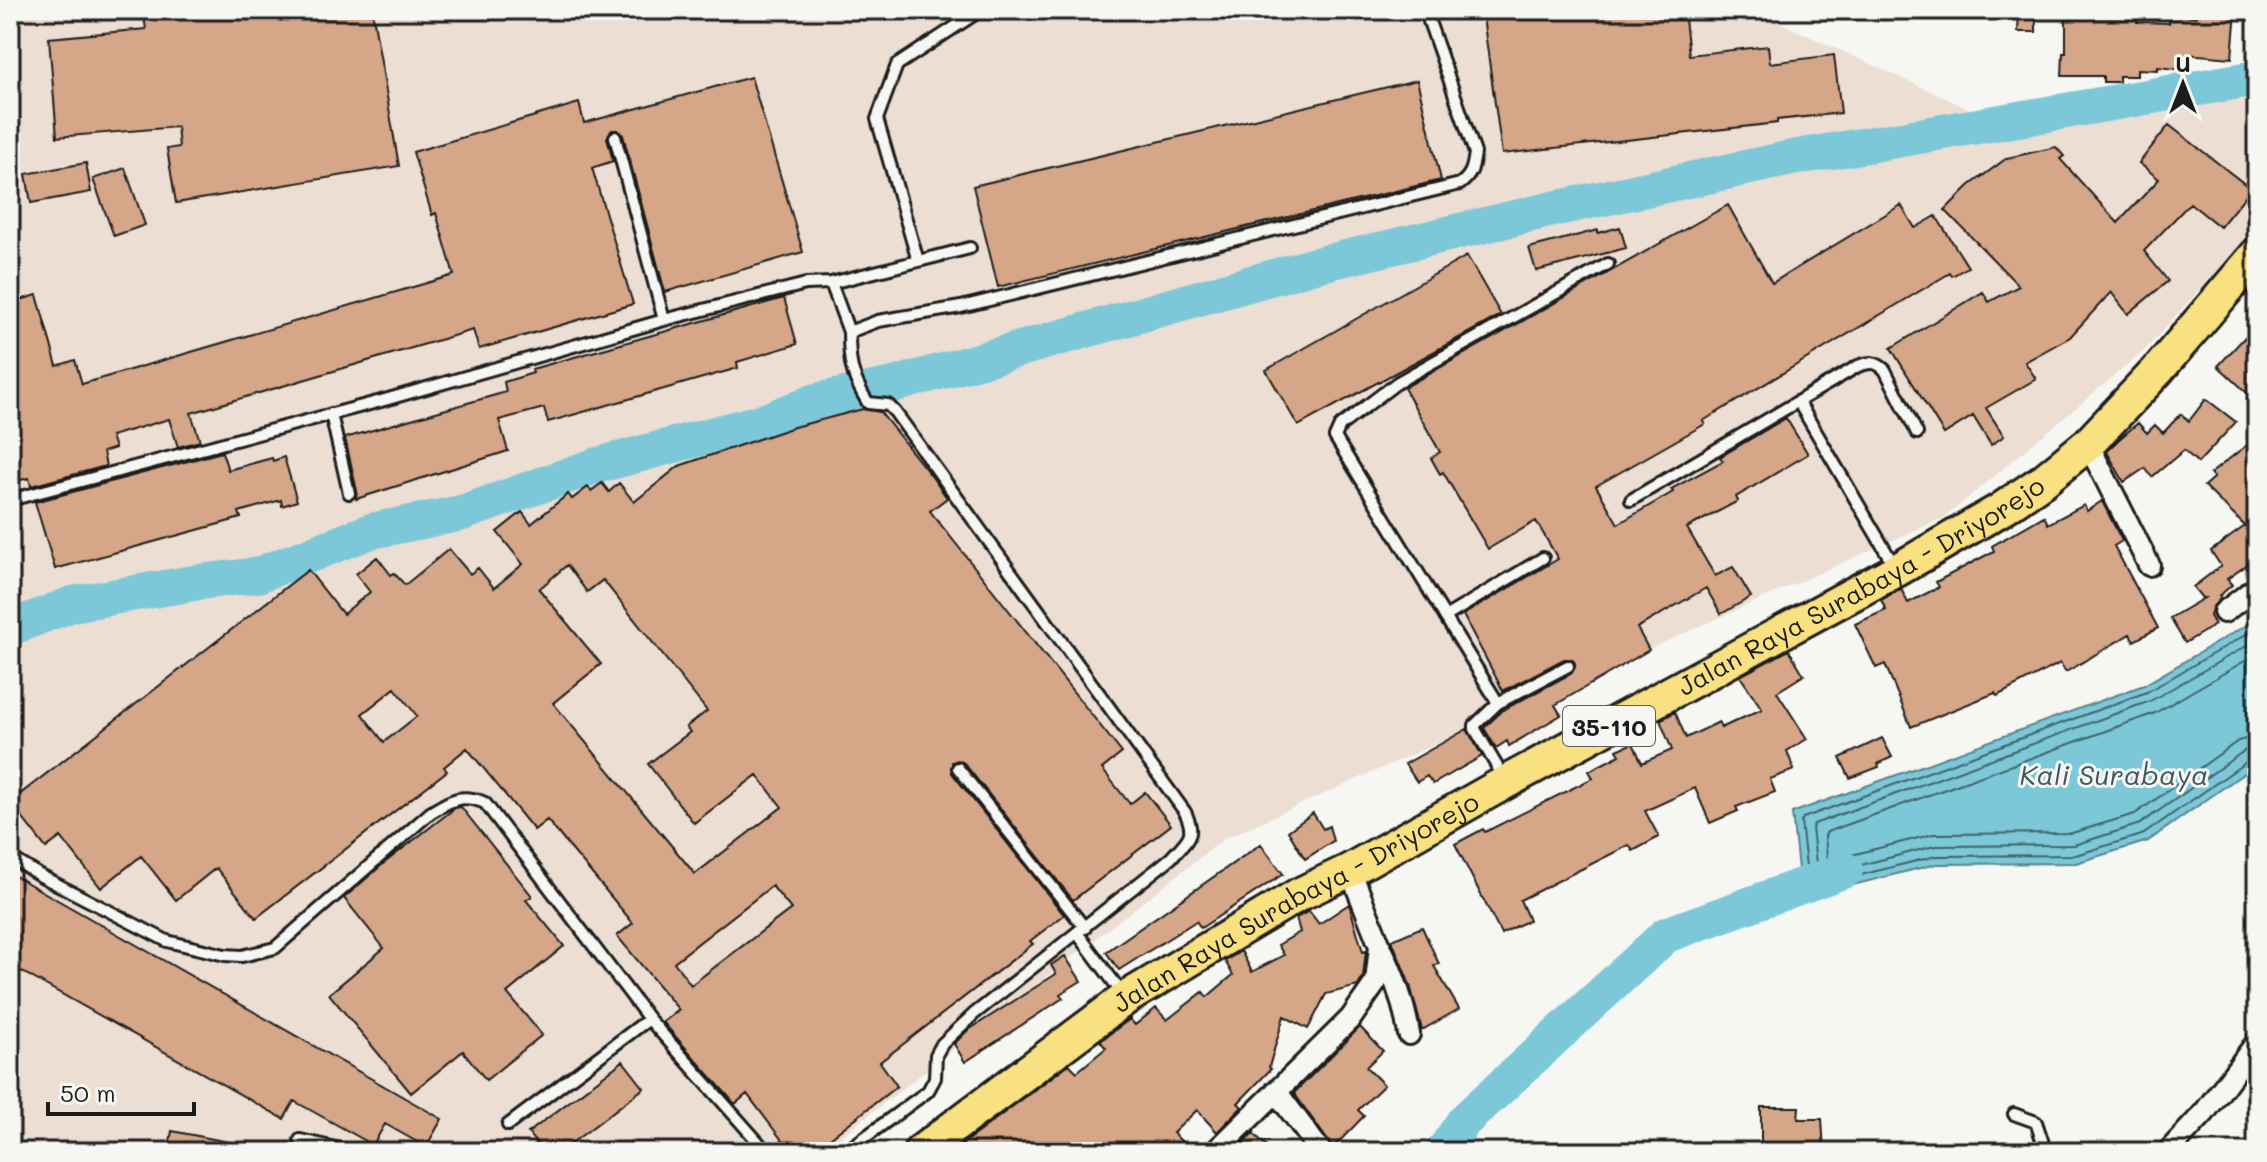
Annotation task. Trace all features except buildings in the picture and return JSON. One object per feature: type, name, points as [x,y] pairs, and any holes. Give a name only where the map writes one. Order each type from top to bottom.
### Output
[{"type":"main road","name":"Jalan Raya Surabaya - Driyorejo","points":[[920,1152],[1126,998],[1298,895],[1350,870],[1897,570],[2000,510],[2044,480],[2088,444],[2157,371],[2257,254]]},
{"type":"street","points":[[2088,444],[2149,565]]},
{"type":"street","points":[[2224,612],[2257,587]]},
{"type":"street","points":[[1350,870],[1395,977],[1404,1003],[1409,1034]]},
{"type":"street","points":[[1215,1152],[1364,1002],[1376,982],[1380,946]]},
{"type":"street","points":[[2168,1152],[2204,1113],[2257,1042]]},
{"type":"street","points":[[1276,1091],[1321,1152]]},
{"type":"lane","points":[[918,261],[877,119],[897,65],[981,10]]},
{"type":"lane","points":[[849,332],[878,321],[961,307],[1460,184],[1469,177],[1475,153],[1425,10]]},
{"type":"lane","points":[[615,137],[664,320]]},
{"type":"lane","points":[[10,500],[664,320],[806,284],[831,283],[970,248]]},
{"type":"lane","points":[[1498,703],[1335,437],[1340,426],[1398,382],[1608,264]]},
{"type":"lane","points":[[831,283],[849,332],[849,364],[854,380],[868,403],[888,405],[895,412],[1185,812],[1192,826],[1191,836],[1171,858],[974,1014],[942,1044],[936,1055],[935,1078],[928,1091],[845,1152]]},
{"type":"lane","points":[[1631,500],[1858,366],[1874,362],[1885,370],[1917,433]]},
{"type":"lane","points":[[1799,403],[1897,570]]},
{"type":"lane","points":[[331,414],[349,493]]},
{"type":"lane","points":[[1445,617],[1543,558]]},
{"type":"lane","points":[[1506,782],[1475,727],[1498,703],[1568,666]]},
{"type":"lane","points":[[958,768],[1082,931],[1126,998]]},
{"type":"lane","points":[[10,857],[167,941],[242,956],[275,948],[430,813],[452,799],[473,798],[485,803],[649,1019],[767,1152]]},
{"type":"lane","points":[[508,1125],[649,1019]]},
{"type":"lane","points":[[2014,1114],[2036,1122],[2046,1152]]},
{"type":"lane","points":[[300,1140],[353,1152]]},
{"type":"shaded area","points":[[10,10],[1752,10],[1976,112],[2257,98],[2257,226],[2144,351],[1945,517],[1225,838],[821,1152],[10,1152]]},
{"type":"water","name":"Kali Surabaya","points":[[2257,619],[2257,764],[2148,841],[2076,863],[1936,864],[1801,898],[1792,813],[2144,685]]},
{"type":"waterway","points":[[10,628],[72,604],[258,575],[371,531],[462,513],[595,466],[768,420],[816,401],[893,385],[1312,266],[1553,209],[1797,157],[2257,78]]},
{"type":"waterway","name":"Kali Surabaya","points":[[1443,1152],[1464,1121],[1666,935],[1845,870]]}]
